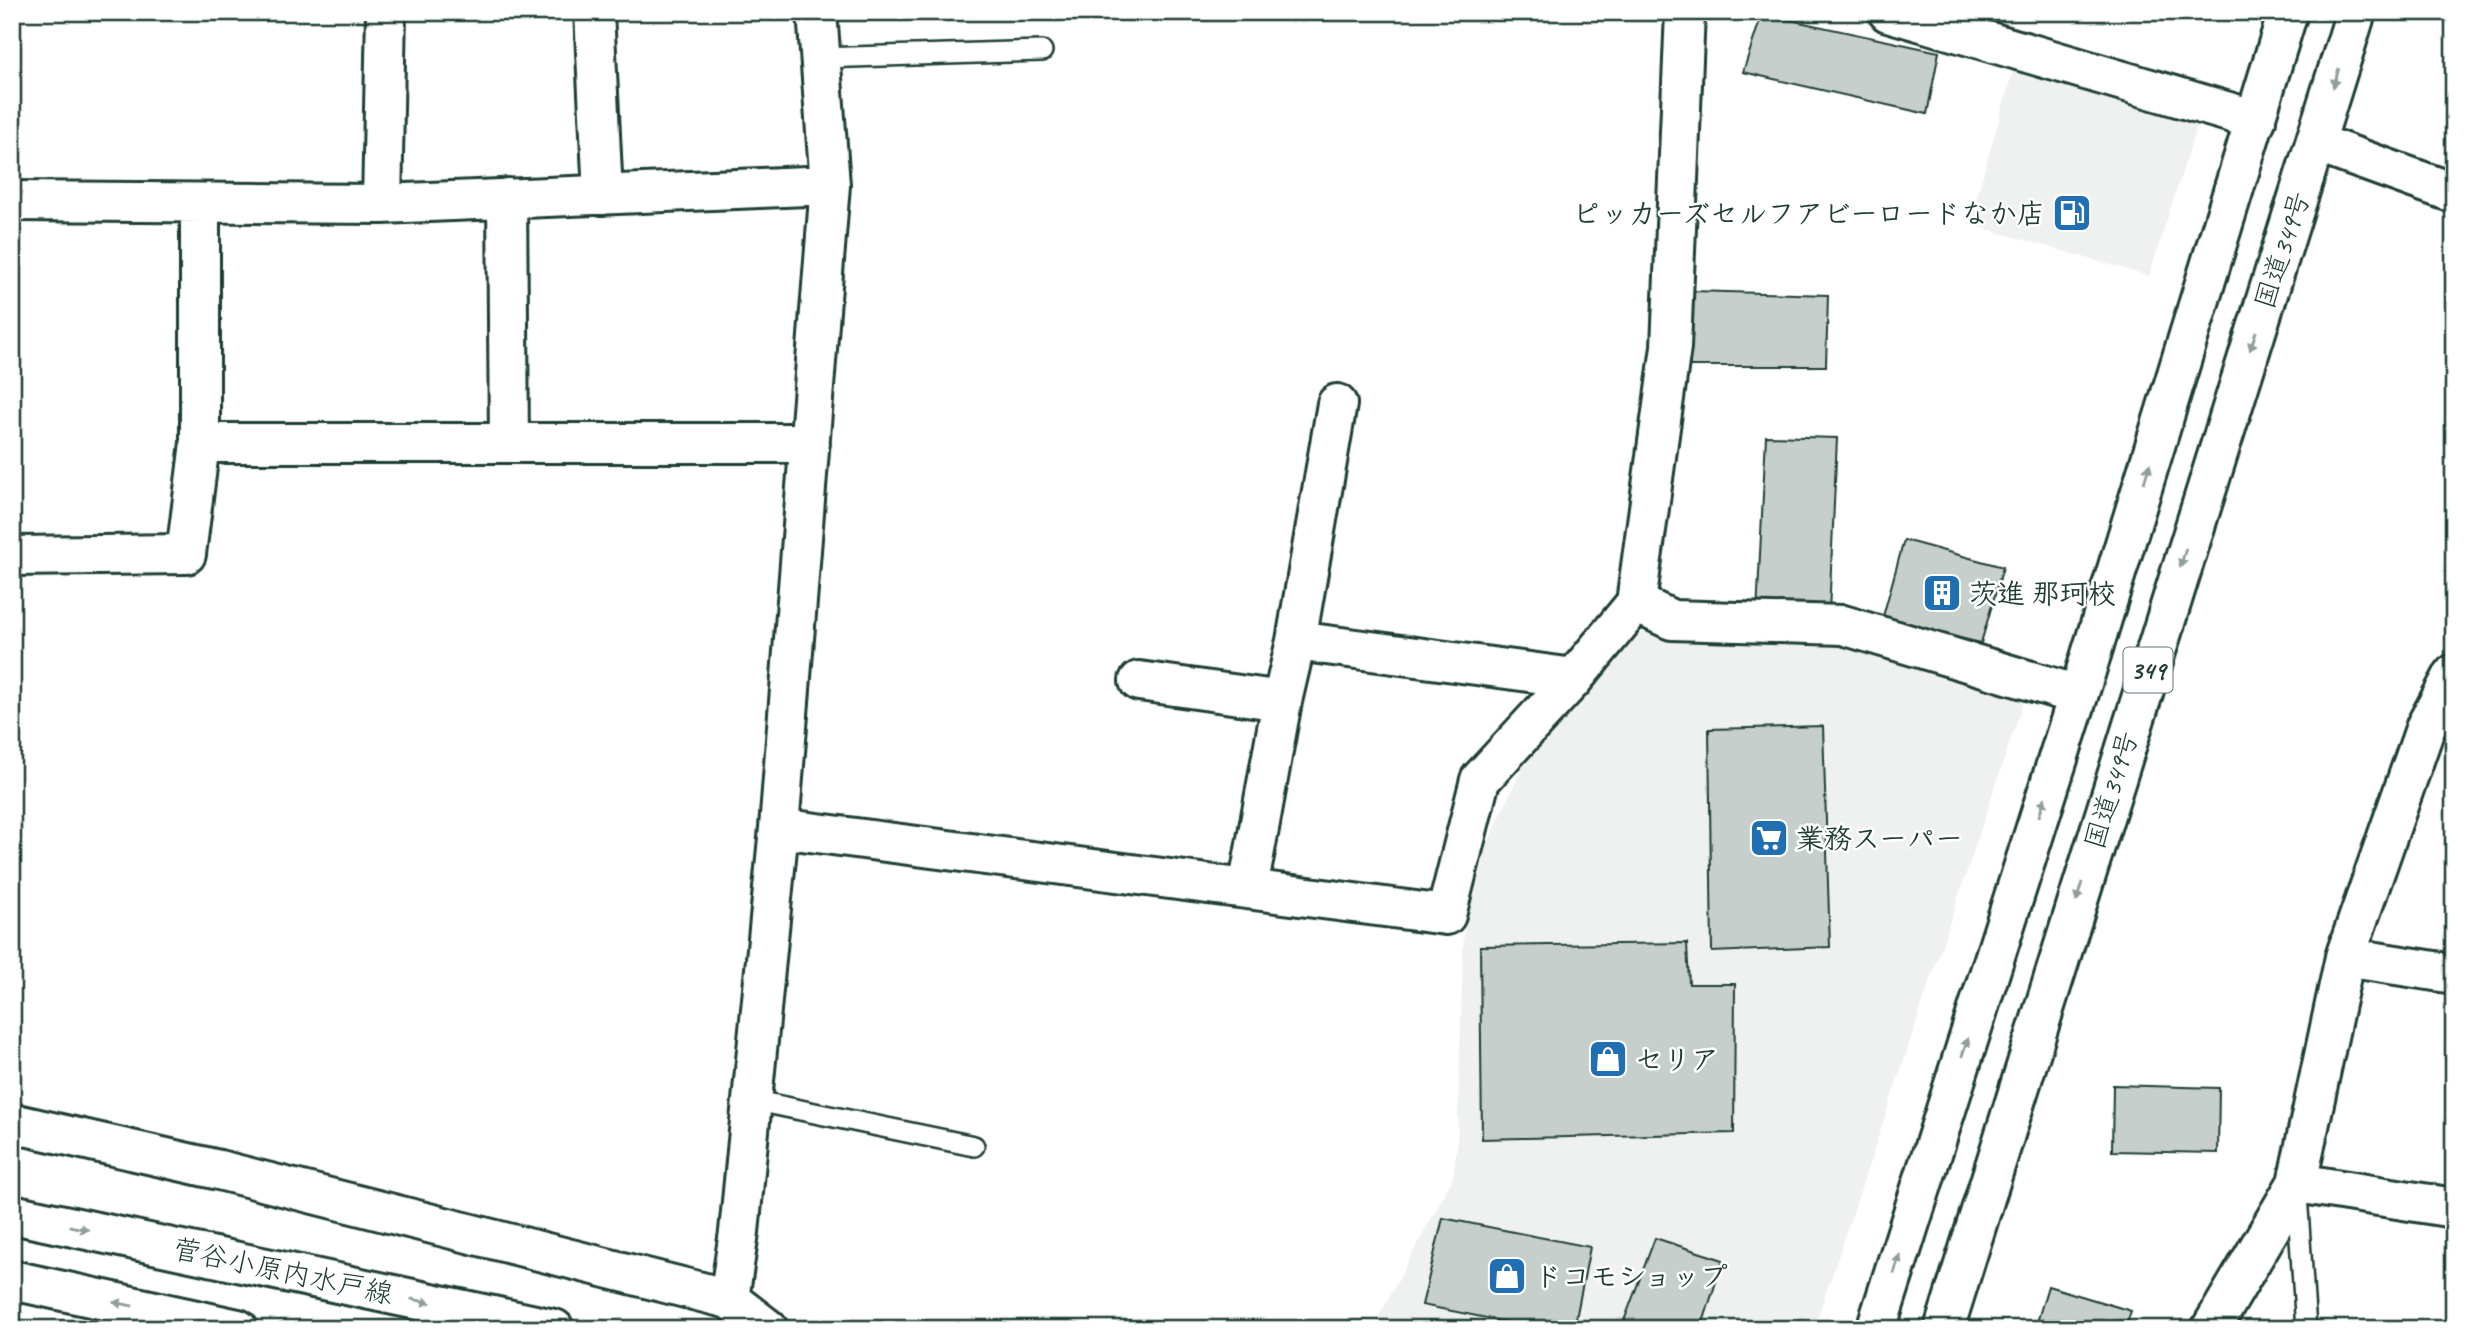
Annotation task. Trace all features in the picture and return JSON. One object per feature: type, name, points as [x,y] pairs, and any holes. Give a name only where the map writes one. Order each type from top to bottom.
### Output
[{"type":"main road","points":[[382,204],[386,12]]},
{"type":"main road","points":[[594,12],[603,195]]},
{"type":"main road","points":[[729,1299],[739,1232],[779,828],[830,185],[817,12]]},
{"type":"main road","points":[[779,828],[1446,915],[1480,780],[1574,678],[1636,603],[1671,347],[1685,12]]},
{"type":"main road","points":[[1888,12],[2256,120]]},
{"type":"main road","name":"349","points":[[1876,1329],[2078,695],[2288,12]]},
{"type":"main road","name":"国道349号","points":[[1944,1329],[2356,12]]},
{"type":"main road","points":[[2316,142],[2454,192]]},
{"type":"main road","points":[[12,201],[382,204],[830,185]]},
{"type":"main road","points":[[507,198],[509,443]]},
{"type":"main road","points":[[12,556],[186,555],[200,443],[200,203]]},
{"type":"main road","points":[[1248,889],[1282,701],[1296,641],[1337,404]]},
{"type":"main road","points":[[200,443],[810,443]]},
{"type":"main road","points":[[1636,603],[1672,620],[1843,625],[2078,695]]},
{"type":"main road","points":[[1296,641],[1574,678]]},
{"type":"main road","points":[[2211,1329],[2297,1183],[2345,957],[2426,726],[2454,674]]},
{"type":"main road","points":[[1139,681],[1282,701]]},
{"type":"main road","points":[[2345,957],[2454,974]]},
{"type":"main road","points":[[12,1123],[219,1170],[729,1299],[768,1329]]},
{"type":"main road","points":[[2297,1183],[2454,1208]]},
{"type":"main road","name":"菅谷小原内水戸線","points":[[12,1214],[554,1329]]},
{"type":"main road","points":[[12,1280],[237,1329]]},
{"type":"lane","points":[[820,58],[1042,51]]},
{"type":"lane","points":[[752,1100],[974,1146]]},
{"type":"lane","points":[[2297,1183],[2306,1329]]},
{"type":"shaded area","points":[[2014,67],[2197,125],[2149,276],[1969,224]]},
{"type":"shaded area","points":[[1622,633],[1851,635],[2028,688],[1814,1329],[1372,1329],[1453,1178],[1457,1146],[1465,895],[1531,747]]},
{"type":"building","points":[[1762,14],[1939,52],[1927,114],[1743,72]]},
{"type":"building","points":[[1692,291],[1828,295],[1826,366],[1688,366]]},
{"type":"building","points":[[1766,436],[1837,438],[1829,613],[1757,613]]},
{"type":"building","name":"茨進 那珂校","points":[[1904,540],[2003,567],[1981,643],[1882,620]]},
{"type":"building","name":"業務スーパー","points":[[1823,726],[1830,947],[1712,952],[1709,729]]},
{"type":"building","name":"セリア","points":[[1687,943],[1689,984],[1735,984],[1734,1133],[1482,1139],[1480,946]]},
{"type":"building","points":[[2113,1085],[2219,1088],[2218,1153],[2112,1151]]},
{"type":"building","name":"ドコモショップ","points":[[1443,1218],[1590,1247],[1574,1329],[1542,1329],[1422,1305]]},
{"type":"building","points":[[1655,1238],[1723,1260],[1701,1329],[1621,1329]]},
{"type":"building","points":[[2048,1286],[2131,1311],[2125,1329],[2035,1329]]},
{"type":"place","name":"ピッカーズセルフアビーロードなか店","points":[[2072,213]]},
{"type":"place","name":"茨進 那珂校","points":[[1942,593]]},
{"type":"place","name":"業務スーパー","points":[[1769,838]]},
{"type":"place","name":"セリア","points":[[1608,1059]]},
{"type":"place","name":"ドコモショップ","points":[[1507,1276]]}]
